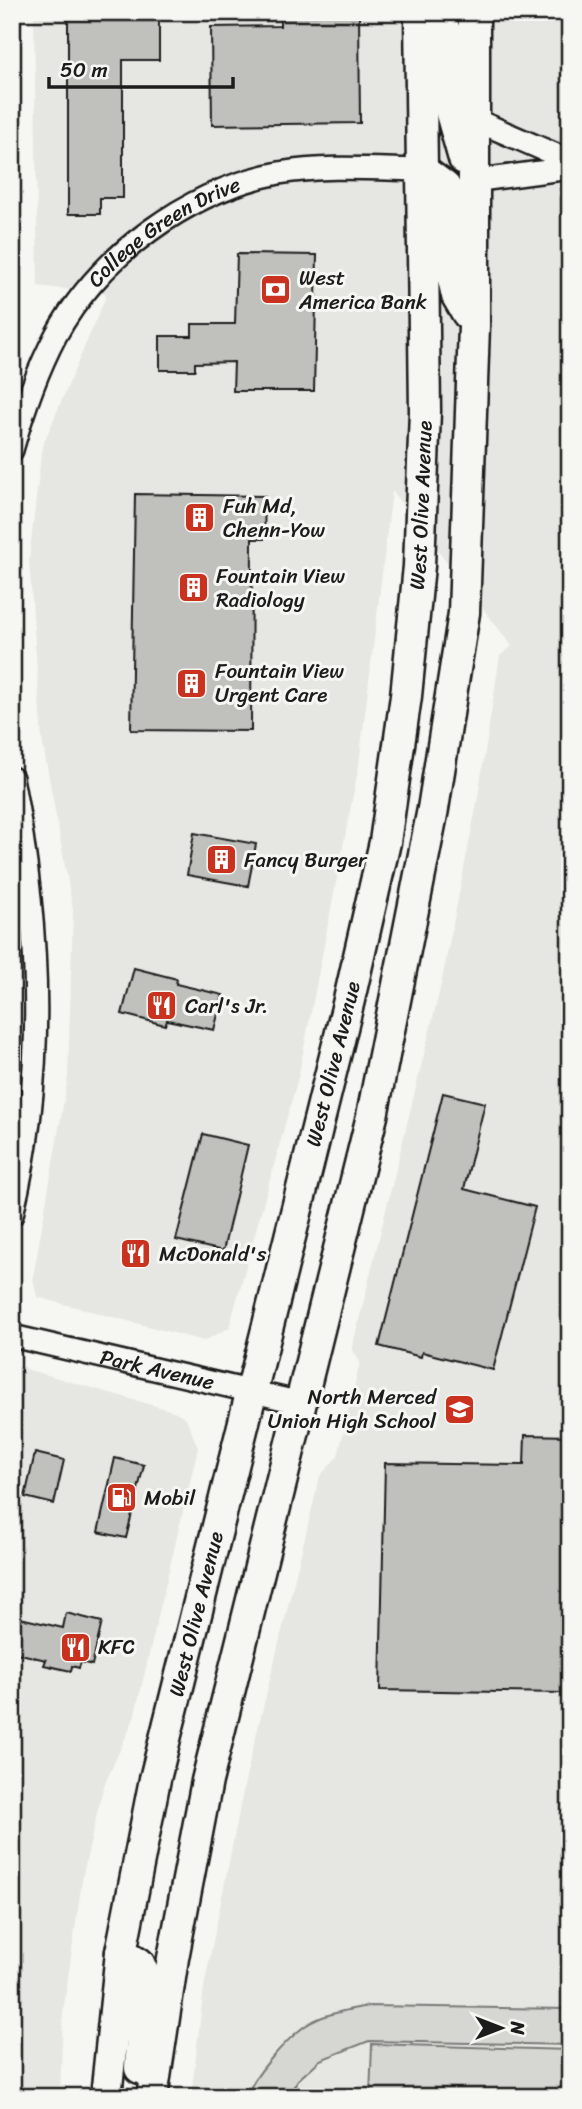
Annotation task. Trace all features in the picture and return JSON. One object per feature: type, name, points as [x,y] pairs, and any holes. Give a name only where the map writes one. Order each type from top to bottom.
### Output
[{"type":"main road","name":"West Olive Avenue","points":[[106,2097],[121,1952],[155,1779],[385,842],[404,709],[419,566],[425,411],[420,12]]},
{"type":"main road","points":[[439,12],[448,41],[455,135],[473,181]]},
{"type":"main road","name":"West Olive Avenue","points":[[152,2095],[175,1945],[206,1781],[372,1116],[433,809],[464,613],[474,326],[474,12]]},
{"type":"main road","points":[[422,170],[445,187],[451,200],[452,274],[457,296],[474,326]]},
{"type":"main road","points":[[121,1952],[139,1963],[145,1977],[138,2064],[152,2095]]},
{"type":"street","points":[[473,119],[570,160]]},
{"type":"street","name":"College Green Drive","points":[[12,450],[24,409],[56,335],[106,269],[142,237],[184,209],[230,188],[279,173],[345,168],[422,170]]},
{"type":"street","points":[[473,181],[570,168]]},
{"type":"street","points":[[12,778],[27,855],[35,941],[36,1027],[27,1128],[12,1215]]},
{"type":"street","name":"Park Avenue","points":[[12,1336],[301,1403]]},
{"type":"shaded area","points":[[34,12],[570,12],[570,2097],[191,2097],[204,1987],[246,1777],[320,1476],[338,1456],[360,1362],[352,1349],[441,985],[477,803],[500,656],[512,646],[392,491],[359,764],[299,1074],[229,1328],[204,1341],[37,1297],[33,1278],[68,1077],[73,910],[42,739],[29,560],[42,447],[107,294],[38,286]]},
{"type":"shaded area","points":[[12,1365],[176,1412],[186,1418],[198,1448],[134,1718],[103,1788],[83,1874],[63,2012],[60,2097],[12,2097]]},
{"type":"shaded area","points":[[368,2006],[570,2009],[570,2045],[369,2041],[320,2060],[298,2080],[287,2097],[247,2097],[250,2088],[271,2058],[305,2026],[327,2015]]},
{"type":"shaded area","points":[[372,2044],[570,2050],[570,2097],[370,2097]]},
{"type":"building","points":[[68,12],[159,12],[159,60],[123,60],[123,198],[100,198],[100,214],[68,214]]},
{"type":"building","points":[[280,12],[359,12],[360,123],[212,125],[211,27],[280,26]]},
{"type":"building","name":"West America Bank","points":[[237,254],[317,255],[314,391],[233,391],[234,362],[195,363],[195,370],[160,370],[160,336],[192,336],[192,324],[235,324]]},
{"type":"building","points":[[135,494],[265,496],[264,539],[252,539],[251,731],[131,730]]},
{"type":"building","name":"Fancy Burger","points":[[194,833],[256,844],[248,886],[187,875]]},
{"type":"building","points":[[134,968],[177,979],[176,984],[223,995],[214,1030],[167,1020],[165,1025],[122,1014]]},
{"type":"building","points":[[443,1093],[485,1103],[464,1189],[535,1207],[493,1370],[422,1352],[421,1357],[379,1346]]},
{"type":"building","points":[[203,1134],[248,1145],[223,1251],[176,1240]]},
{"type":"building","points":[[525,1435],[569,1436],[563,1693],[380,1690],[385,1463],[524,1465]]},
{"type":"building","points":[[35,1453],[64,1460],[54,1504],[25,1497]]},
{"type":"building","name":"Mobil","points":[[115,1458],[144,1465],[126,1538],[98,1532]]},
{"type":"building","points":[[66,1613],[102,1622],[92,1665],[81,1662],[79,1668],[72,1666],[71,1671],[44,1665],[46,1660],[12,1652],[12,1616],[63,1628]]},
{"type":"place","name":"West America Bank","points":[[276,290]]},
{"type":"place","name":"Fuh Md, Chenn-Yow","points":[[200,518]]},
{"type":"place","name":"Fountain View Radiology","points":[[193,588]]},
{"type":"place","name":"Fountain View Urgent Care","points":[[192,683]]},
{"type":"place","name":"Fancy Burger","points":[[221,860]]},
{"type":"place","name":"Carl's Jr.","points":[[162,1006]]},
{"type":"place","name":"McDonald's","points":[[136,1254]]},
{"type":"place","name":"North Merced Union High School","points":[[459,1409]]},
{"type":"place","name":"Mobil","points":[[121,1498]]},
{"type":"place","name":"KFC","points":[[75,1647]]}]
